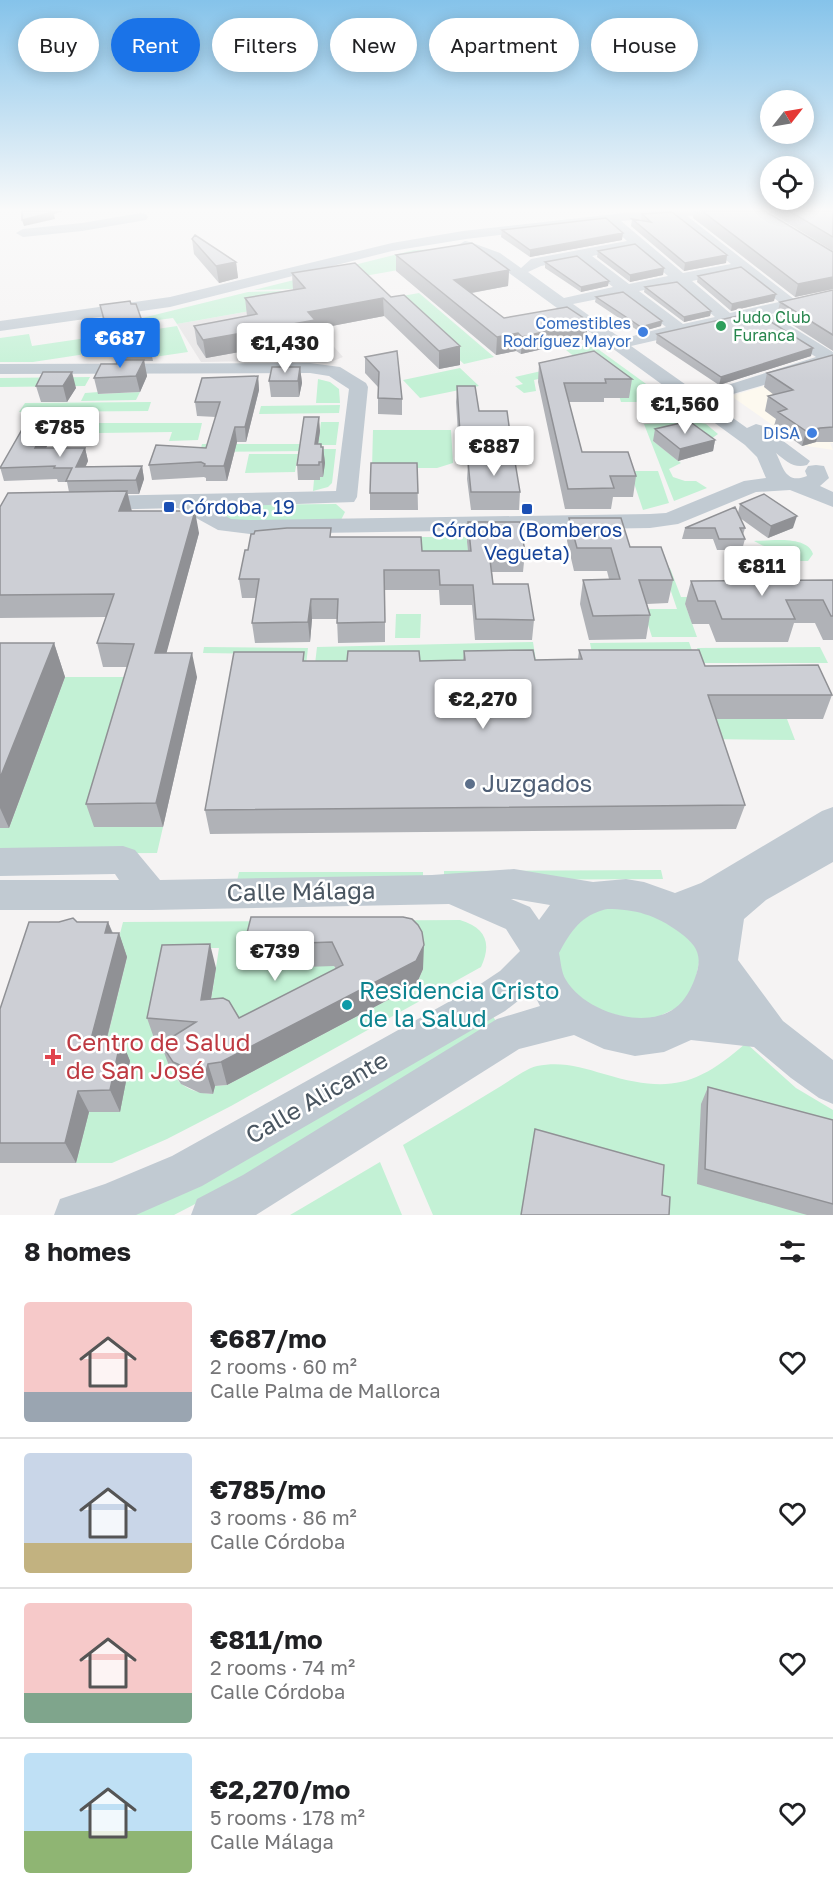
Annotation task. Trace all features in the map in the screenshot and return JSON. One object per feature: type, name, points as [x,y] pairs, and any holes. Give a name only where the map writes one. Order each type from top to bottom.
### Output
[{"type":"street","points":[[0,326],[170,302],[311,268]]},
{"type":"street","points":[[511,268],[752,441],[768,458],[773,475],[833,500]]},
{"type":"street","points":[[528,268],[708,396],[820,469]]},
{"type":"street","points":[[598,268],[679,328]]},
{"type":"street","points":[[667,268],[726,318]]},
{"type":"street","points":[[570,300],[736,268]]},
{"type":"street","points":[[746,268],[791,304]]},
{"type":"street","points":[[629,341],[833,295]]},
{"type":"street","points":[[756,312],[832,359]]},
{"type":"street","points":[[708,396],[832,359]]},
{"type":"street","points":[[0,369],[310,368],[334,370],[359,387],[348,512]]},
{"type":"street","points":[[752,486],[772,464],[783,460],[820,469]]},
{"type":"street","points":[[76,504],[186,503],[226,525],[250,527],[348,512],[386,524],[650,521],[670,519],[752,486],[815,481],[820,469]]},
{"type":"street","points":[[675,909],[713,894],[833,820]]},
{"type":"street","points":[[833,846],[754,890],[728,912],[719,962],[706,1001],[689,1021],[664,1033],[635,1036],[604,1030],[576,1016],[554,995],[546,980],[541,953],[557,922],[573,907],[593,897],[620,893],[648,897],[675,909],[710,938],[719,962],[763,1029],[833,1084]]},
{"type":"street","points":[[0,862],[123,860],[152,895]]},
{"type":"street","name":"Calle Málaga","points":[[0,895],[152,895],[450,889],[514,884],[593,897]]},
{"type":"street","name":"Calle Málaga","points":[[450,889],[518,918],[541,953]]},
{"type":"street","name":"Calle Alicante","points":[[76,1215],[106,1206],[187,1172],[492,998],[521,978],[541,953]]},
{"type":"street","points":[[213,1215],[258,1190],[511,1032],[576,1016]]},
{"type":"street","points":[[689,1021],[763,1029]]},
{"type":"shaded area","points":[[295,303],[343,357],[333,361],[290,361],[286,356],[255,361],[201,362],[177,324]]},
{"type":"shaded area","points":[[784,380],[833,414],[833,443],[830,443],[833,450],[801,445],[731,396]]},
{"type":"green space","points":[[343,268],[407,268],[291,289],[254,290]]},
{"type":"green space","points":[[285,291],[295,303],[177,324],[173,318],[135,323],[134,320],[248,292]]},
{"type":"green space","points":[[419,293],[494,357],[464,364],[391,298]]},
{"type":"green space","points":[[177,326],[188,352],[154,357],[144,331]]},
{"type":"green space","points":[[29,334],[32,346],[107,335],[112,350],[33,362],[0,362],[0,338]]},
{"type":"green space","points":[[591,344],[671,402],[621,402],[617,389],[588,367],[534,380],[536,391],[524,393],[515,386],[523,384],[515,377],[581,362],[566,350]]},
{"type":"green space","points":[[460,368],[479,386],[420,398],[403,380]]},
{"type":"green space","points":[[90,377],[85,386],[0,387],[0,378]]},
{"type":"green space","points":[[318,379],[330,382],[339,389],[340,403],[316,403]]},
{"type":"green space","points":[[99,392],[99,394],[140,392],[136,400],[81,401],[85,393]]},
{"type":"green space","points":[[151,402],[148,411],[19,412],[25,403]]},
{"type":"green space","points":[[340,405],[339,413],[259,414],[261,406]]},
{"type":"green space","points":[[321,422],[339,422],[336,445],[318,445]]},
{"type":"green space","points":[[695,422],[706,424],[718,434],[711,439],[653,441],[681,463],[669,469],[673,477],[685,481],[696,481],[707,488],[674,501],[644,424]]},
{"type":"green space","points":[[97,423],[202,423],[198,440],[169,441],[172,432],[154,432],[99,433],[95,442],[49,442],[52,437],[90,437]]},
{"type":"green space","points":[[373,430],[451,430],[453,463],[437,468],[372,468]]},
{"type":"green space","points":[[202,444],[311,444],[310,451],[200,452]]},
{"type":"green space","points":[[318,449],[336,449],[332,483],[328,487],[313,491],[314,480],[319,480],[320,477]]},
{"type":"green space","points":[[249,454],[298,454],[295,472],[245,473]]},
{"type":"green space","points":[[630,471],[658,471],[669,503],[643,510]]},
{"type":"green space","points":[[336,504],[345,512],[341,520],[236,524],[223,516],[229,508],[237,505]]},
{"type":"green space","points":[[421,537],[467,537],[470,574],[422,571]]},
{"type":"green space","points":[[787,540],[804,544],[813,554],[808,561],[793,561],[754,541]]},
{"type":"green space","points":[[663,568],[670,568],[681,597],[782,596],[685,604],[697,637],[652,637],[643,609],[677,609]]},
{"type":"green space","points":[[396,614],[421,614],[420,638],[395,638]]},
{"type":"green space","points":[[533,642],[536,661],[315,664],[317,647]]},
{"type":"green space","points":[[689,642],[696,662],[594,663],[590,643]]},
{"type":"green space","points":[[204,647],[308,648],[306,665],[272,654],[203,653]]},
{"type":"green space","points":[[820,647],[828,663],[703,663],[697,648]]},
{"type":"green space","points":[[65,677],[137,677],[94,827],[163,827],[157,853],[0,854],[0,828],[9,828]]},
{"type":"green space","points":[[701,719],[787,719],[795,740],[707,739]]},
{"type":"green space","points":[[661,870],[663,879],[444,880],[444,871]]},
{"type":"green space","points":[[239,872],[423,872],[423,881],[237,881]]},
{"type":"green space","points":[[616,907],[665,913],[701,953],[691,1001],[647,1022],[595,1010],[561,980],[557,940],[581,914]]},
{"type":"green space","points":[[460,920],[476,927],[481,932],[486,951],[481,967],[231,1106],[167,1139],[112,1163],[76,1163],[105,1046],[94,1032],[109,1031],[127,957],[114,957],[123,922]],"holes":[[[207,948],[219,948],[206,1033],[346,989],[334,966],[422,956],[423,969],[416,985],[227,1085],[215,1086],[213,1094],[192,1090],[181,1084],[169,1067],[174,1043]]]},
{"type":"green space","points":[[492,1015],[500,1027],[222,1190],[174,1215],[130,1215]]},
{"type":"green space","points":[[746,1043],[796,1088],[833,1110],[833,1215],[433,1215],[403,1145],[532,1067],[554,1064],[571,1066],[626,1080],[664,1084],[696,1077],[712,1069]]},
{"type":"green space","points":[[380,1162],[402,1215],[290,1215],[302,1208]]},
{"type":"building","points":[[325,268],[360,268],[391,297],[404,295],[460,346],[439,351],[383,298],[308,312],[315,320],[203,340],[194,326],[257,314],[245,298],[305,288],[292,273]]},
{"type":"building","points":[[412,268],[506,268],[509,270],[454,280],[504,318],[567,307],[588,321],[522,337],[518,333],[497,337]]},
{"type":"building","points":[[553,268],[592,268],[609,281],[581,287]]},
{"type":"building","points":[[620,268],[664,268],[630,275]]},
{"type":"building","points":[[742,268],[776,294],[732,304],[698,276]]},
{"type":"building","points":[[777,268],[833,268],[833,277],[798,284]]},
{"type":"building","points":[[677,282],[711,311],[684,317],[645,287]]},
{"type":"building","points":[[833,290],[833,335],[780,302]]},
{"type":"building","points":[[623,292],[662,321],[641,327],[596,297]]},
{"type":"building","points":[[130,301],[131,304],[136,304],[149,341],[110,341],[100,305]]},
{"type":"building","points":[[755,312],[813,348],[721,377],[657,334]]},
{"type":"building","points":[[397,351],[402,399],[378,398],[379,372],[365,357]]},
{"type":"building","points":[[594,351],[632,379],[605,379],[606,383],[564,383],[582,452],[628,452],[636,476],[610,476],[614,488],[568,489],[539,363]]},
{"type":"building","points":[[833,355],[833,427],[806,431],[778,412],[787,409],[768,396],[793,390],[767,373]]},
{"type":"building","points":[[116,360],[144,360],[136,376],[94,378],[101,364],[117,364]]},
{"type":"building","points":[[272,367],[300,367],[298,381],[269,381]]},
{"type":"building","points":[[43,372],[72,372],[63,386],[36,386]]},
{"type":"building","points":[[258,376],[245,427],[235,427],[224,466],[204,466],[205,464],[201,462],[149,465],[156,445],[206,448],[220,402],[195,402],[202,378]]},
{"type":"building","points":[[457,386],[475,386],[479,411],[507,411],[510,433],[460,433]]},
{"type":"building","points":[[304,417],[319,417],[315,444],[321,444],[323,447],[322,462],[319,462],[319,465],[297,465]]},
{"type":"building","points":[[28,419],[50,420],[35,448],[85,448],[76,467],[142,466],[136,480],[66,481],[72,468],[54,468],[55,466],[0,468]]},
{"type":"building","points":[[689,421],[715,440],[680,449],[655,429]]},
{"type":"building","points":[[468,462],[515,462],[520,492],[471,492]]},
{"type":"building","points":[[371,463],[417,463],[418,493],[370,493]]},
{"type":"building","points":[[127,491],[119,511],[195,511],[155,653],[192,653],[156,803],[86,804],[134,644],[97,643],[114,594],[0,595],[0,507],[8,493]]},
{"type":"building","points":[[764,494],[797,516],[771,526],[740,504]]},
{"type":"building","points":[[735,507],[745,528],[740,528],[745,539],[719,539],[715,528],[685,528]]},
{"type":"building","points":[[569,518],[621,518],[630,547],[661,547],[673,580],[639,580],[650,615],[593,616],[583,580],[620,579],[611,548],[577,548]]},
{"type":"building","points":[[468,522],[520,522],[525,552],[489,552],[493,584],[528,584],[534,620],[476,619],[473,585],[440,585],[439,570],[384,570],[385,622],[337,623],[338,599],[311,599],[308,622],[252,623],[259,579],[239,579],[245,550],[248,550],[251,534],[255,531],[331,528],[330,537],[421,537],[422,551],[471,551]]},
{"type":"building","points":[[833,580],[833,616],[823,600],[786,600],[795,619],[722,619],[715,601],[698,601],[691,581]]},
{"type":"building","points":[[0,643],[54,643],[0,778]]},
{"type":"building","name":"Juzgados","points":[[533,650],[535,660],[582,659],[579,650],[699,650],[705,666],[818,665],[832,695],[708,695],[745,805],[205,810],[234,652],[304,652],[303,661],[347,661],[348,651],[419,651],[420,661],[465,660],[464,651]]},
{"type":"building","points":[[251,917],[403,917],[412,919],[418,925],[422,932],[424,945],[416,961],[221,1062],[208,1064],[206,1072],[193,1071],[173,1062],[161,1044],[196,1022],[147,1018],[162,945],[210,944],[201,1000],[223,998],[229,1001],[239,1018],[343,965],[332,942],[244,945]]},
{"type":"building","name":"Centro de Salud de San José","points":[[73,918],[77,922],[108,922],[105,933],[119,933],[91,1039],[121,1039],[110,1090],[78,1091],[65,1143],[0,1143],[0,1009],[29,922],[59,922]]},
{"type":"building","points":[[708,1087],[833,1120],[833,1204],[705,1169]]},
{"type":"building","points":[[535,1129],[664,1165],[662,1195],[670,1197],[669,1215],[521,1215]]},
{"type":"place","name":"Judo Club Furanca","points":[[721,326]]},
{"type":"place","name":"Comestibles Rodríguez Mayor","points":[[643,332]]},
{"type":"place","name":"DISA","points":[[812,433]]},
{"type":"place","name":"Córdoba, 19","points":[[169,507]]},
{"type":"place","name":"Córdoba (Bomberos Vegueta)","points":[[527,509]]},
{"type":"place","name":"Juzgados","points":[[470,784]]},
{"type":"place","name":"Residencia Cristo de la Salud","points":[[347,1005]]},
{"type":"place","name":"Centro de Salud de San José","points":[[53,1057]]}]
